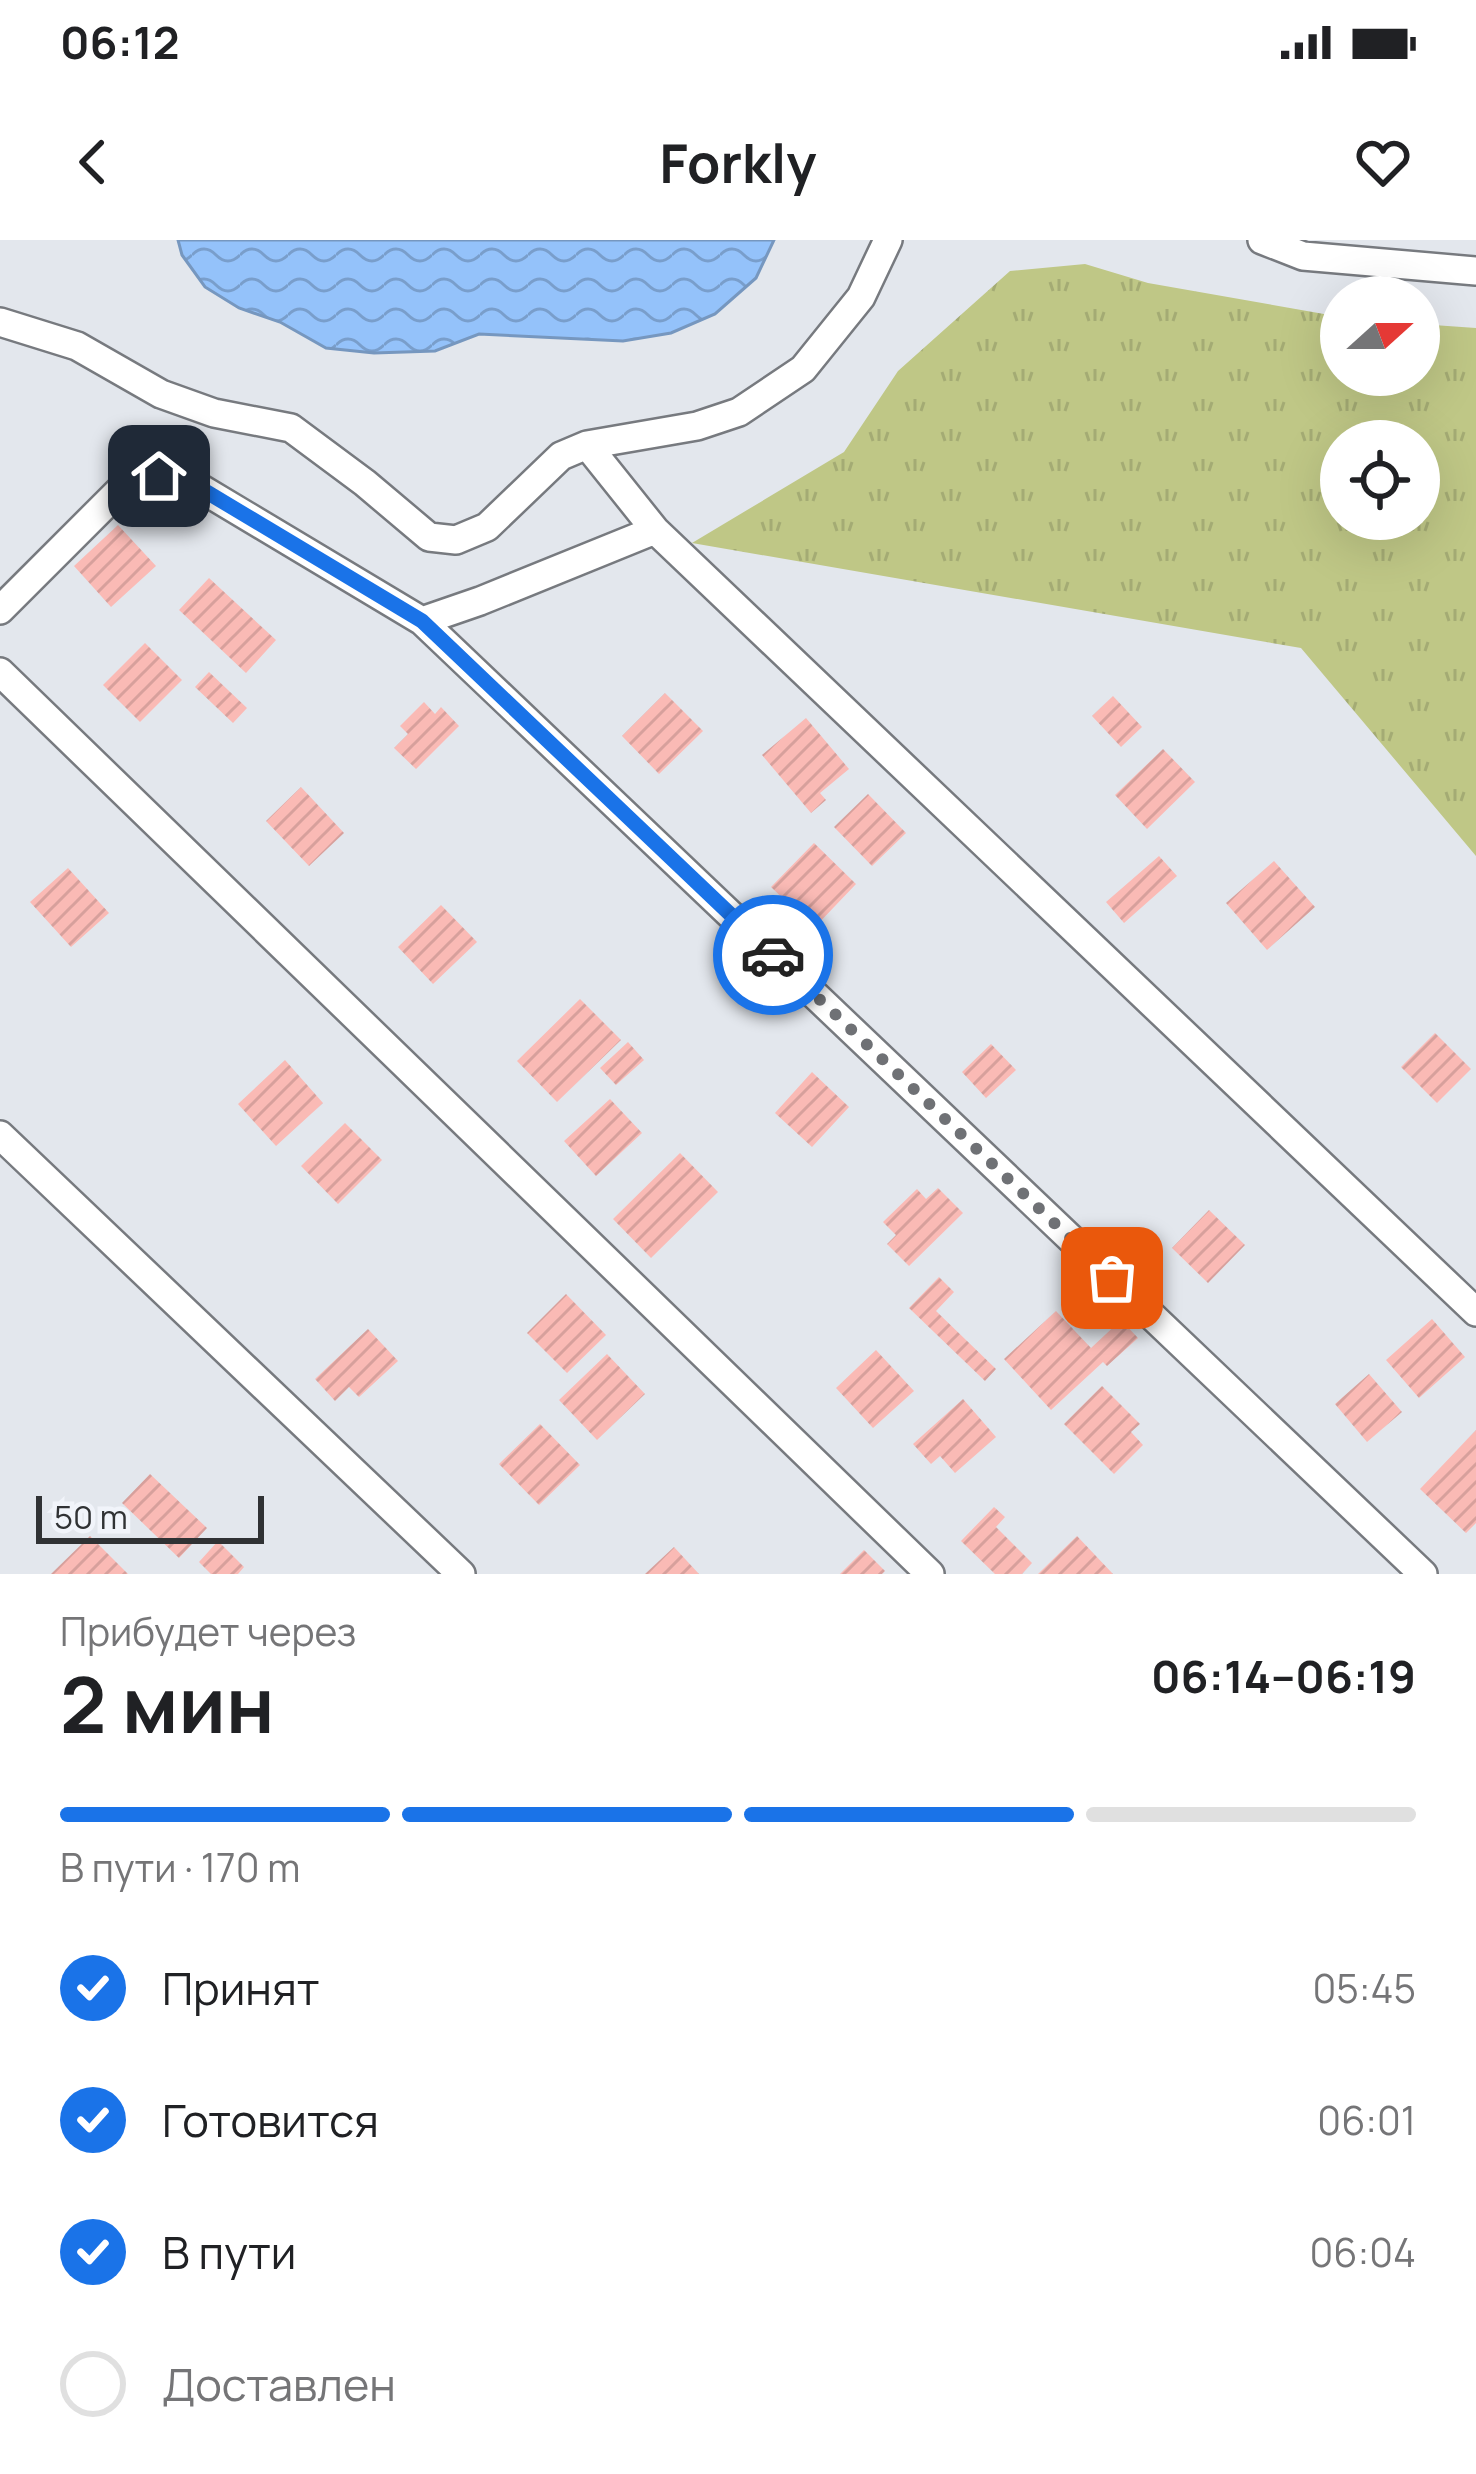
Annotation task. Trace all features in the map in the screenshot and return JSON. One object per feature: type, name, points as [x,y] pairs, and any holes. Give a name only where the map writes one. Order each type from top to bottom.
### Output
[{"type":"street","points":[[0,322],[77,346],[161,394],[196,407],[291,428],[429,537],[456,540],[487,527],[561,456],[586,445],[697,426],[739,412],[803,369],[861,297],[888,240]]},
{"type":"street","points":[[1262,240],[1303,256],[1476,271]]},
{"type":"street","points":[[586,445],[655,530],[1476,1312]]},
{"type":"street","points":[[0,610],[119,491],[159,476],[190,482],[422,621],[1423,1574]]},
{"type":"street","points":[[422,621],[655,530]]},
{"type":"street","points":[[0,672],[930,1574]]},
{"type":"street","points":[[0,1135],[460,1574]]},
{"type":"green space","points":[[1085,264],[1148,283],[1320,313],[1320,396],[1440,396],[1440,325],[1476,328],[1476,856],[1301,648],[692,543],[844,452],[898,371],[1010,271]]},
{"type":"water","points":[[178,240],[774,240],[756,278],[715,314],[671,333],[623,341],[479,334],[435,351],[374,353],[326,348],[280,322],[239,308],[205,287],[182,255]]},
{"type":"building","points":[[118,525],[156,566],[111,607],[74,566]]},
{"type":"building","points":[[209,578],[276,640],[246,673],[179,610]]},
{"type":"building","points":[[145,643],[182,680],[140,722],[103,685]]},
{"type":"building","points":[[209,672],[247,708],[233,723],[195,687]]},
{"type":"building","points":[[665,693],[703,731],[659,774],[622,736]]},
{"type":"building","points":[[1113,696],[1142,727],[1121,747],[1092,716]]},
{"type":"building","points":[[424,702],[435,714],[441,707],[459,726],[416,769],[394,748],[408,734],[400,726]]},
{"type":"building","points":[[806,718],[849,769],[820,793],[826,800],[811,813],[762,755]]},
{"type":"building","points":[[1163,749],[1195,782],[1147,829],[1115,795]]},
{"type":"building","points":[[301,787],[344,833],[309,866],[266,821]]},
{"type":"building","points":[[868,794],[906,833],[872,866],[834,827]]},
{"type":"building","points":[[814,843],[856,884],[814,928],[771,887]]},
{"type":"building","points":[[1159,856],[1177,876],[1124,923],[1106,902]]},
{"type":"building","points":[[1274,861],[1315,907],[1267,950],[1226,903]]},
{"type":"building","points":[[68,868],[109,913],[71,947],[30,902]]},
{"type":"building","points":[[441,905],[477,942],[433,984],[398,947]]},
{"type":"building","points":[[580,999],[621,1040],[557,1102],[517,1061]]},
{"type":"building","points":[[1435,1033],[1471,1069],[1437,1103],[1401,1067]]},
{"type":"building","points":[[628,1042],[644,1060],[616,1085],[600,1068]]},
{"type":"building","points":[[991,1044],[1016,1070],[986,1098],[962,1072]]},
{"type":"building","points":[[285,1060],[323,1103],[276,1146],[238,1104]]},
{"type":"building","points":[[812,1072],[849,1107],[812,1147],[775,1113]]},
{"type":"building","points":[[610,1099],[642,1133],[596,1176],[564,1141]]},
{"type":"building","points":[[345,1123],[382,1160],[338,1204],[301,1166]]},
{"type":"building","points":[[680,1153],[718,1192],[651,1258],[613,1219]]},
{"type":"building","points":[[938,1188],[963,1213],[909,1266],[887,1244],[896,1235],[883,1222],[917,1189],[926,1199]]},
{"type":"building","points":[[1209,1210],[1245,1245],[1208,1283],[1172,1248]]},
{"type":"building","points":[[939,1277],[954,1292],[936,1311],[996,1369],[985,1381],[909,1308]]},
{"type":"building","points":[[566,1294],[606,1335],[567,1373],[527,1333]]},
{"type":"building","points":[[1056,1311],[1091,1348],[1121,1320],[1138,1338],[1107,1366],[1103,1362],[1051,1410],[1004,1359]]},
{"type":"building","points":[[1432,1319],[1465,1357],[1419,1398],[1386,1360]]},
{"type":"building","points":[[368,1329],[398,1361],[359,1397],[349,1387],[335,1401],[315,1379]]},
{"type":"building","points":[[876,1350],[914,1391],[873,1428],[836,1388]]},
{"type":"building","points":[[607,1354],[645,1394],[597,1440],[559,1400]]},
{"type":"building","points":[[1369,1374],[1402,1412],[1367,1442],[1335,1404]]},
{"type":"building","points":[[1102,1386],[1140,1424],[1131,1432],[1143,1445],[1114,1474],[1064,1424]]},
{"type":"building","points":[[963,1399],[996,1437],[955,1473],[940,1456],[931,1464],[913,1444]]},
{"type":"building","points":[[540,1424],[580,1465],[539,1505],[499,1464]]},
{"type":"building","points":[[1476,1430],[1476,1523],[1466,1533],[1420,1489]]},
{"type":"building","points":[[150,1474],[207,1528],[179,1558],[122,1503]]},
{"type":"building","points":[[994,1507],[1005,1517],[996,1527],[1032,1563],[1022,1574],[995,1574],[961,1541]]},
{"type":"building","points":[[90,1536],[128,1574],[51,1574]]},
{"type":"building","points":[[1077,1536],[1113,1574],[1038,1574]]},
{"type":"building","points":[[218,1541],[244,1567],[238,1574],[211,1574],[199,1562]]},
{"type":"building","points":[[674,1547],[699,1574],[645,1574]]},
{"type":"building","points":[[864,1550],[885,1571],[882,1574],[840,1574]]},
{"type":"way so far","points":[[773,955],[1112,1278]]},
{"type":"route","points":[[159,476],[190,482],[422,621],[773,955]]}]
